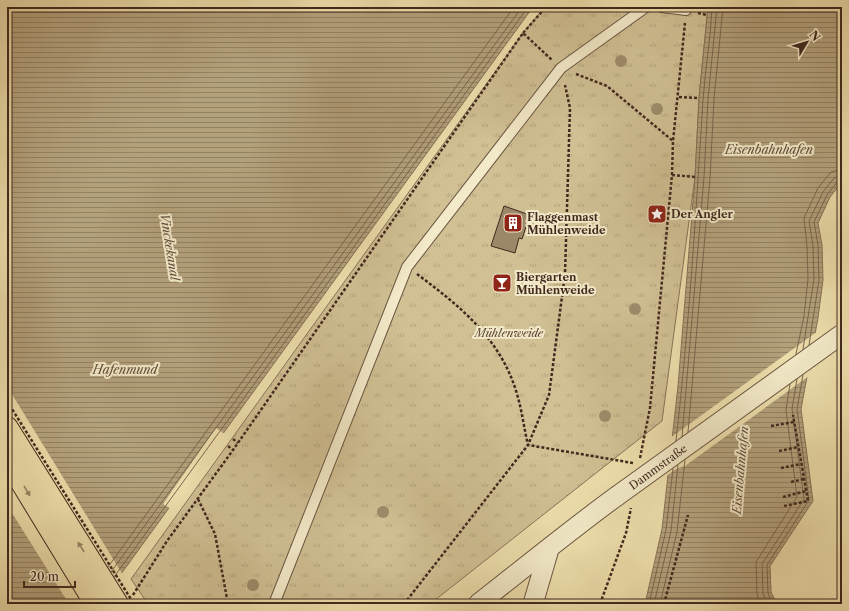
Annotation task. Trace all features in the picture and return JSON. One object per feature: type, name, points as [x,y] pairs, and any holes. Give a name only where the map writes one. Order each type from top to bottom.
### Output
[{"type":"main road","points":[[7,428],[117,604]]},
{"type":"main road","points":[[7,458],[96,604]]},
{"type":"street","name":"Dammstraße","points":[[478,604],[549,549],[572,529],[624,499],[842,334]]},
{"type":"street","points":[[533,604],[549,549]]},
{"type":"lane","points":[[274,604],[407,267],[561,68],[646,7]]},
{"type":"lane","points":[[662,7],[686,10]]},
{"type":"path","points":[[129,604],[139,583],[167,541],[238,443],[523,33],[546,7]]},
{"type":"path","points":[[528,445],[639,464],[650,408],[686,10]]},
{"type":"path","points":[[523,33],[561,68],[607,86],[673,141]]},
{"type":"path","points":[[404,604],[528,445],[549,394],[565,274],[570,108],[561,68]]},
{"type":"path","points":[[679,97],[699,98]]},
{"type":"path","points":[[672,175],[695,177]]},
{"type":"path","points":[[407,267],[460,308],[476,322],[493,342],[517,393],[528,445]]},
{"type":"path","points":[[7,401],[134,604]]},
{"type":"path","points":[[784,506],[808,501],[793,415]]},
{"type":"path","points":[[771,426],[794,422]]},
{"type":"path","points":[[233,439],[238,443]]},
{"type":"path","points":[[228,446],[233,450]]},
{"type":"path","points":[[779,451],[798,447]]},
{"type":"path","points":[[781,468],[802,464]]},
{"type":"path","points":[[791,482],[804,479]]},
{"type":"path","points":[[783,497],[806,492]]},
{"type":"path","points":[[198,499],[215,534],[228,604]]},
{"type":"path","points":[[600,604],[626,533],[624,499]]},
{"type":"path","points":[[664,604],[688,515]]},
{"type":"green space","name":"Mühlenweide","points":[[545,7],[708,7],[699,98],[695,177],[662,421],[430,604],[148,604],[131,579],[523,33]]},
{"type":"water","name":"Hafenmund","points":[[7,7],[533,7],[105,596],[102,604],[7,604]]},
{"type":"water","name":"Eisenbahnhafen","points":[[708,7],[842,7],[842,182],[830,197],[818,223],[822,245],[823,280],[818,318],[801,409],[813,501],[770,566],[771,592],[777,604],[645,604],[662,529],[678,386],[695,177],[699,98]]},
{"type":"pier","points":[[818,331],[809,376],[685,466],[676,469],[666,476],[670,438]]},
{"type":"pier","points":[[7,386],[123,575],[106,597],[105,604],[69,604],[7,505]]},
{"type":"pier","points":[[216,428],[225,434],[171,509],[163,504]]},
{"type":"building","name":"Flaggenmast Mühlenweide","points":[[504,206],[530,215],[522,239],[519,238],[515,253],[491,246]]},
{"type":"place","name":"Der Angler","points":[[657,214]]},
{"type":"place","name":"Flaggenmast Mühlenweide","points":[[513,223]]},
{"type":"place","name":"Biergarten Mühlenweide","points":[[502,283]]},
{"type":"water label","name":"Vinckekanal","points":[[170,247]]}]
